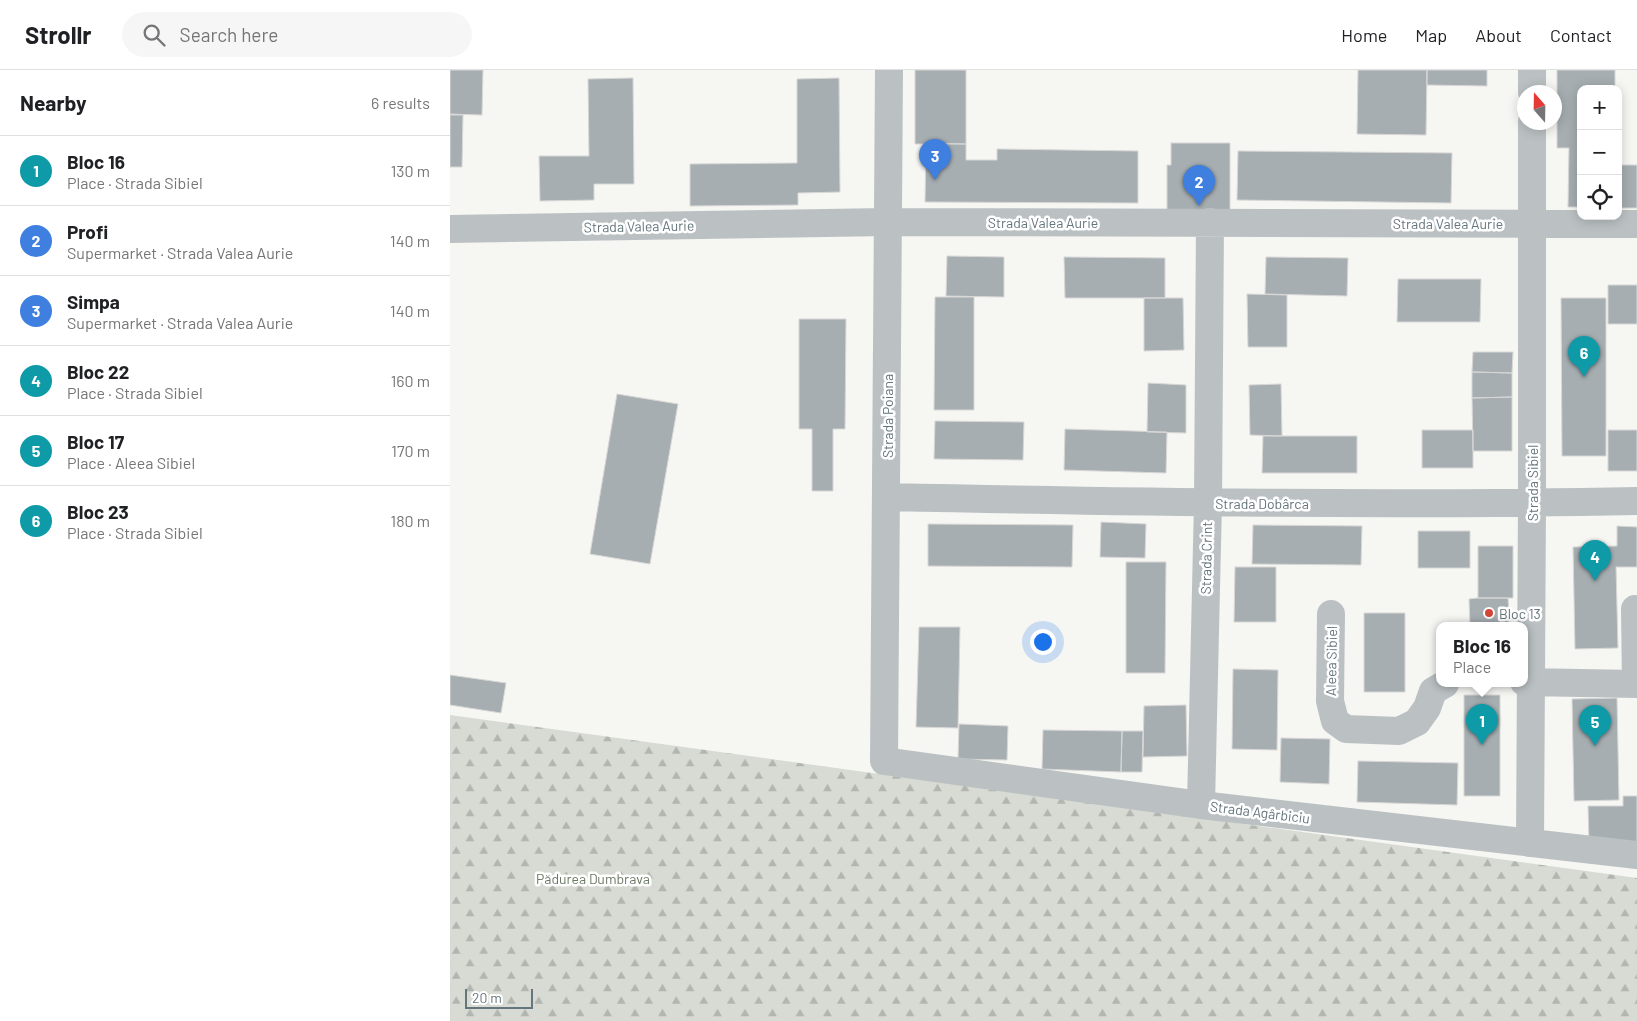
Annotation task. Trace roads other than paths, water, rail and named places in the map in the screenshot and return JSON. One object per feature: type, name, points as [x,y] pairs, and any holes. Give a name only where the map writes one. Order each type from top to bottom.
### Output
[{"type":"street","name":"Strada Poiana","points":[[884,761],[888,70]]},
{"type":"street","points":[[1532,70],[1532,85]]},
{"type":"street","name":"Strada Sibiel","points":[[1530,843],[1528,682],[1532,504],[1532,130]]},
{"type":"street","name":"Strada Valea Aurie","points":[[450,230],[888,222],[1637,224]]},
{"type":"street","name":"Strada Crint","points":[[1201,805],[1208,502],[1210,222]]},
{"type":"street","name":"Strada Dobârca","points":[[886,497],[1208,502],[1532,504],[1637,501]]},
{"type":"street","points":[[1528,682],[1636,684],[1635,608]]},
{"type":"street","name":"Aleea Sibiel","points":[[1331,614],[1330,701],[1335,721],[1346,729],[1400,732],[1417,722],[1427,708],[1433,691],[1440,687]]},
{"type":"street","name":"Strada Agârbiciu","points":[[884,761],[1201,805],[1637,855]]},
{"type":"place","name":"Simpa","points":[[935,180]]},
{"type":"place","name":"Profi","points":[[1199,206]]},
{"type":"place","name":"Bloc 23","points":[[1584,377]]},
{"type":"place","name":"Bloc 22","points":[[1595,581]]},
{"type":"place","name":"Bloc 13","points":[[1489,613]]},
{"type":"place","name":"Bloc 16","points":[[1482,745]]},
{"type":"place","name":"Bloc 17","points":[[1595,746]]},
{"type":"park label","name":"Pădurea Dumbrava","points":[[593,878]]}]
